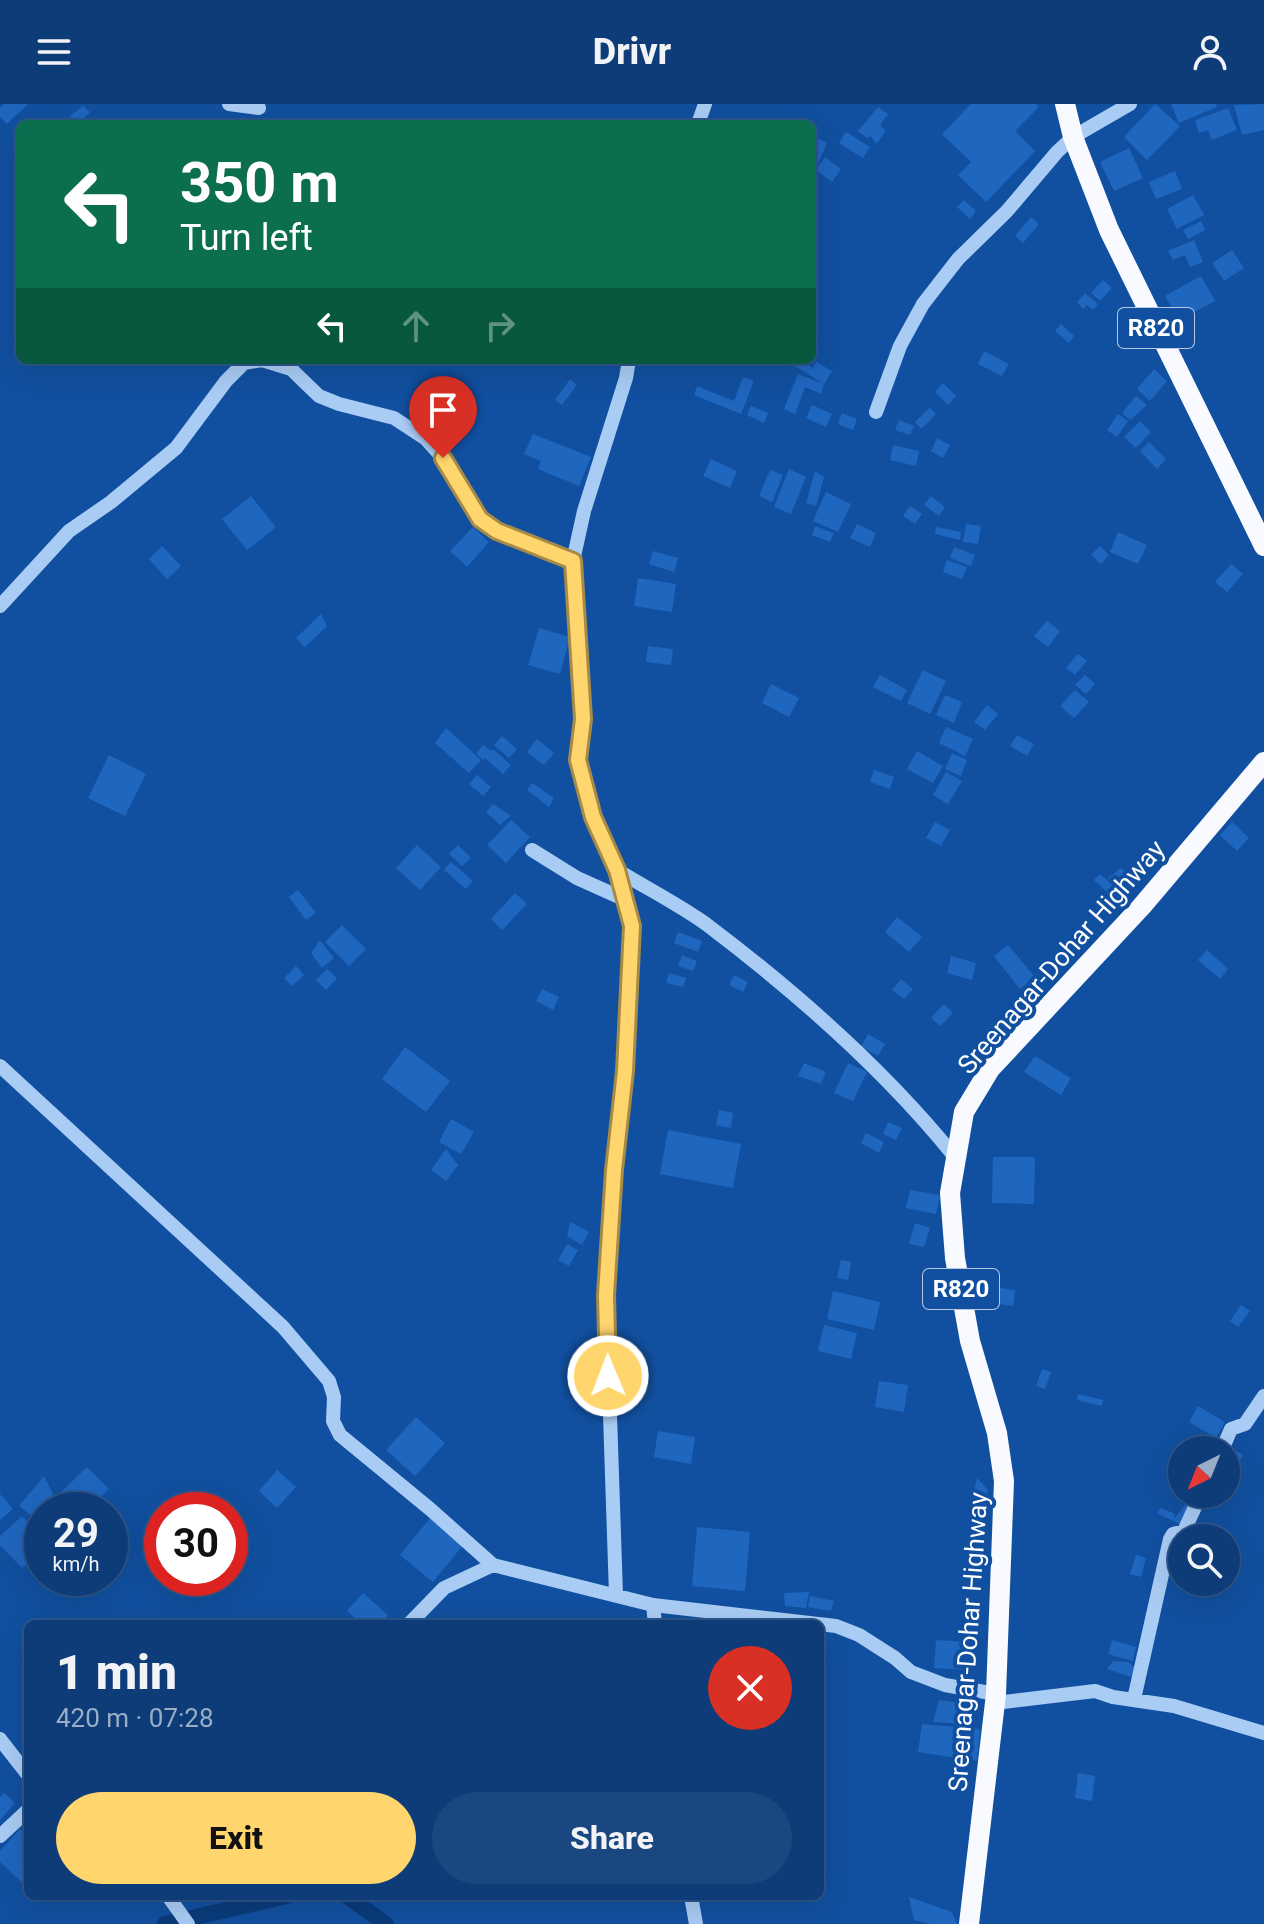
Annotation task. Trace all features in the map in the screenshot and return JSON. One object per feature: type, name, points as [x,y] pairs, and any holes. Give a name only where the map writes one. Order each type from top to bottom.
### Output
[{"type":"main road","name":"R820","points":[[1065,104],[1073,137],[1109,230],[1264,546]]},
{"type":"main road","name":"Sreenagar-Dohar Highway","points":[[969,1924],[995,1698],[1004,1481],[997,1433],[970,1341],[955,1258],[950,1193],[964,1112],[990,1069],[1142,906],[1264,762]]},
{"type":"street","points":[[229,104],[259,108]]},
{"type":"street","points":[[876,412],[900,346],[923,304],[958,259],[1007,211],[1073,137],[1130,104]]},
{"type":"street","points":[[0,606],[69,531],[111,502],[176,448],[226,381],[243,364]]},
{"type":"street","points":[[275,364],[291,369],[319,396],[394,418],[426,439],[443,458],[480,519],[497,531],[573,561]]},
{"type":"street","points":[[616,1595],[606,1295],[614,1170],[625,1071],[632,926],[617,870],[593,817],[578,760],[583,719],[573,561],[584,511],[628,364]]},
{"type":"street","points":[[532,850],[577,878],[626,900]]},
{"type":"street","points":[[617,870],[704,923],[812,1011],[917,1110],[955,1157]]},
{"type":"street","points":[[0,1066],[283,1327],[329,1381],[334,1397],[333,1421],[340,1435],[493,1565],[653,1605],[784,1620]]},
{"type":"street","points":[[1228,1436],[1231,1429],[1245,1424],[1264,1396]]},
{"type":"street","points":[[1134,1699],[1170,1539],[1173,1534],[1184,1531],[1195,1508]]},
{"type":"street","points":[[413,1620],[444,1588],[493,1565]]},
{"type":"street","points":[[653,1605],[655,1620]]},
{"type":"street","points":[[824,1625],[859,1635],[911,1672],[995,1698],[1095,1691],[1174,1706],[1264,1733]]},
{"type":"street","points":[[0,1739],[24,1770]]},
{"type":"street","points":[[0,1836],[24,1814]]},
{"type":"street","points":[[171,1900],[188,1924]]},
{"type":"street","points":[[692,1900],[696,1924]]},
{"type":"building","points":[[4,104],[28,104],[7,124],[0,117],[0,108]]},
{"type":"building","points":[[971,104],[1036,104],[1039,107],[1015,131],[1035,151],[986,202],[958,175],[971,162],[942,134]]},
{"type":"building","points":[[1155,104],[1180,126],[1147,160],[1124,137]]},
{"type":"building","points":[[1171,104],[1216,104],[1217,107],[1179,123]]},
{"type":"building","points":[[1264,104],[1264,130],[1242,135],[1234,105]]},
{"type":"building","points":[[83,106],[90,112],[82,120],[74,120],[70,116]]},
{"type":"building","points":[[878,107],[888,114],[880,125],[886,131],[876,144],[871,136],[867,138],[858,131]]},
{"type":"building","points":[[1228,108],[1237,130],[1212,140],[1208,130],[1199,133],[1195,120]]},
{"type":"building","points":[[846,132],[870,147],[863,158],[839,143]]},
{"type":"building","points":[[816,138],[827,143],[816,168]]},
{"type":"building","points":[[1129,148],[1143,178],[1114,191],[1100,162]]},
{"type":"building","points":[[825,157],[841,169],[832,182],[816,170]]},
{"type":"building","points":[[1175,171],[1182,189],[1156,199],[1149,182]]},
{"type":"building","points":[[1193,195],[1204,215],[1177,229],[1167,209]]},
{"type":"building","points":[[964,200],[976,211],[970,219],[957,207]]},
{"type":"building","points":[[1031,217],[1039,224],[1023,243],[1015,236]]},
{"type":"building","points":[[1201,221],[1205,230],[1188,239],[1183,230]]},
{"type":"building","points":[[1194,240],[1203,262],[1190,267],[1185,255],[1173,260],[1168,251]]},
{"type":"building","points":[[1232,250],[1244,268],[1224,281],[1212,263]]},
{"type":"building","points":[[1201,276],[1215,301],[1179,320],[1165,296]]},
{"type":"building","points":[[1103,280],[1112,288],[1100,301],[1091,293]]},
{"type":"building","points":[[1085,293],[1098,304],[1093,310],[1087,305],[1083,309],[1077,302]]},
{"type":"building","points":[[1061,324],[1074,336],[1069,343],[1055,331]]},
{"type":"building","points":[[984,351],[1009,364],[1002,376],[978,364]]},
{"type":"building","points":[[816,362],[832,371],[824,384],[792,364],[806,364],[813,368]]},
{"type":"building","points":[[1154,369],[1167,381],[1150,401],[1137,389]]},
{"type":"building","points":[[798,374],[824,384],[821,394],[805,387],[795,414],[784,409]]},
{"type":"building","points":[[743,377],[754,381],[741,414],[694,395],[697,386],[734,401]]},
{"type":"building","points":[[570,379],[577,385],[562,405],[555,400]]},
{"type":"building","points":[[943,383],[956,396],[948,405],[935,392]]},
{"type":"building","points":[[1136,396],[1147,405],[1130,420],[1122,413]]},
{"type":"building","points":[[812,405],[832,414],[826,427],[806,418]]},
{"type":"building","points":[[751,406],[768,413],[764,423],[747,415]]},
{"type":"building","points":[[930,407],[936,414],[921,429],[915,422]]},
{"type":"building","points":[[842,413],[857,419],[853,430],[838,424]]},
{"type":"building","points":[[1118,414],[1128,421],[1117,437],[1107,430]]},
{"type":"building","points":[[899,420],[914,426],[910,435],[895,430]]},
{"type":"building","points":[[1140,421],[1151,432],[1136,448],[1124,437]]},
{"type":"building","points":[[533,434],[591,457],[579,486],[538,469],[541,461],[524,454]]},
{"type":"building","points":[[937,438],[950,445],[943,458],[931,451]]},
{"type":"building","points":[[1149,442],[1166,459],[1157,469],[1140,451]]},
{"type":"building","points":[[893,445],[919,451],[916,466],[890,460]]},
{"type":"building","points":[[711,459],[737,471],[730,488],[703,476]]},
{"type":"building","points":[[789,469],[806,477],[791,514],[774,507]]},
{"type":"building","points":[[770,470],[783,475],[772,502],[759,496]]},
{"type":"building","points":[[815,471],[824,477],[816,506],[806,503]]},
{"type":"building","points":[[826,492],[851,504],[838,532],[813,521]]},
{"type":"building","points":[[251,496],[276,527],[247,550],[222,519]]},
{"type":"building","points":[[931,496],[945,507],[939,516],[924,505]]},
{"type":"building","points":[[910,506],[922,514],[915,524],[903,516]]},
{"type":"building","points":[[857,524],[876,533],[870,547],[850,538]]},
{"type":"building","points":[[966,524],[981,526],[978,544],[963,542]]},
{"type":"building","points":[[815,526],[834,533],[830,542],[812,535]]},
{"type":"building","points":[[473,527],[489,542],[467,567],[450,551]]},
{"type":"building","points":[[936,527],[961,532],[960,540],[935,534]]},
{"type":"building","points":[[1118,532],[1147,545],[1138,564],[1110,552]]},
{"type":"building","points":[[162,546],[181,566],[167,579],[149,559]]},
{"type":"building","points":[[1100,546],[1109,555],[1101,564],[1091,555]]},
{"type":"building","points":[[954,547],[975,555],[971,566],[950,558]]},
{"type":"building","points":[[653,551],[678,558],[674,572],[649,564]]},
{"type":"building","points":[[947,560],[967,567],[962,579],[943,572]]},
{"type":"building","points":[[1231,564],[1243,574],[1227,592],[1215,582]]},
{"type":"building","points":[[638,578],[676,584],[672,612],[634,606]]},
{"type":"building","points":[[321,614],[327,626],[305,647],[296,638]]},
{"type":"building","points":[[1047,621],[1060,631],[1048,647],[1034,636]]},
{"type":"building","points":[[539,628],[570,637],[560,674],[528,665]]},
{"type":"building","points":[[648,646],[673,649],[671,665],[646,662]]},
{"type":"building","points":[[1078,654],[1087,661],[1075,675],[1066,668]]},
{"type":"building","points":[[923,670],[946,681],[930,714],[907,703]]},
{"type":"building","points":[[880,675],[907,690],[901,701],[873,687]]},
{"type":"building","points":[[1085,675],[1095,684],[1086,694],[1075,685]]},
{"type":"building","points":[[771,684],[799,698],[789,717],[762,703]]},
{"type":"building","points":[[1075,690],[1089,702],[1074,718],[1060,706]]},
{"type":"building","points":[[945,695],[962,702],[954,723],[936,715]]},
{"type":"building","points":[[987,705],[998,714],[985,730],[974,722]]},
{"type":"building","points":[[946,727],[973,739],[965,756],[939,743]]},
{"type":"building","points":[[446,728],[481,760],[469,773],[435,743]]},
{"type":"building","points":[[1017,735],[1034,744],[1027,756],[1010,746]]},
{"type":"building","points":[[502,736],[517,749],[509,758],[494,745]]},
{"type":"building","points":[[537,739],[554,753],[544,765],[527,752]]},
{"type":"building","points":[[483,745],[491,751],[493,749],[511,765],[503,774],[476,754]]},
{"type":"building","points":[[917,751],[943,766],[933,783],[907,769]]},
{"type":"building","points":[[952,753],[967,760],[961,776],[945,769]]},
{"type":"building","points":[[109,755],[146,774],[125,816],[88,798]]},
{"type":"building","points":[[874,770],[894,777],[890,789],[870,782]]},
{"type":"building","points":[[946,772],[962,781],[948,804],[933,795]]},
{"type":"building","points":[[477,775],[491,787],[483,796],[469,784]]},
{"type":"building","points":[[532,783],[554,798],[549,807],[527,790]]},
{"type":"building","points":[[493,804],[511,816],[500,825],[486,812]]},
{"type":"building","points":[[511,820],[530,837],[506,863],[487,845]]},
{"type":"building","points":[[935,822],[950,830],[941,846],[926,838]]},
{"type":"building","points":[[1232,822],[1249,838],[1237,851],[1220,835]]},
{"type":"building","points":[[417,845],[441,867],[420,890],[396,868]]},
{"type":"building","points":[[458,845],[471,858],[462,866],[449,854]]},
{"type":"building","points":[[451,862],[473,881],[466,889],[444,870]]},
{"type":"building","points":[[1121,868],[1133,878],[1128,885],[1120,878],[1114,884],[1108,878]]},
{"type":"building","points":[[1100,874],[1114,886],[1108,893],[1094,880]]},
{"type":"building","points":[[298,890],[316,913],[306,920],[289,897]]},
{"type":"building","points":[[515,893],[527,904],[502,930],[491,919]]},
{"type":"building","points":[[897,917],[922,937],[909,952],[885,932]]},
{"type":"building","points":[[342,925],[366,949],[349,966],[325,942]]},
{"type":"building","points":[[678,932],[702,941],[698,952],[674,943]]},
{"type":"building","points":[[320,940],[334,958],[322,968],[311,953]]},
{"type":"building","points":[[1008,945],[1035,977],[1020,989],[994,956]]},
{"type":"building","points":[[1207,950],[1228,969],[1220,979],[1198,960]]},
{"type":"building","points":[[682,955],[697,961],[693,971],[678,966]]},
{"type":"building","points":[[951,956],[976,963],[972,980],[947,973]]},
{"type":"building","points":[[296,966],[304,975],[292,986],[284,978]]},
{"type":"building","points":[[327,969],[337,978],[326,990],[316,980]]},
{"type":"building","points":[[669,973],[686,978],[683,987],[666,983]]},
{"type":"building","points":[[734,975],[748,982],[743,992],[729,985]]},
{"type":"building","points":[[901,979],[913,989],[904,999],[892,990]]},
{"type":"building","points":[[542,989],[559,997],[553,1010],[536,1001]]},
{"type":"building","points":[[944,1004],[953,1013],[940,1026],[931,1018]]},
{"type":"building","points":[[868,1034],[885,1044],[878,1056],[861,1047]]},
{"type":"building","points":[[405,1047],[450,1081],[426,1112],[382,1079]]},
{"type":"building","points":[[1035,1056],[1071,1078],[1061,1095],[1024,1072]]},
{"type":"building","points":[[804,1063],[826,1072],[821,1084],[798,1076]]},
{"type":"building","points":[[848,1063],[867,1072],[853,1101],[834,1093]]},
{"type":"building","points":[[719,1110],[733,1113],[731,1128],[716,1125]]},
{"type":"building","points":[[451,1119],[474,1132],[461,1154],[439,1142]]},
{"type":"building","points":[[888,1122],[902,1128],[896,1140],[883,1134]]},
{"type":"building","points":[[668,1130],[741,1144],[733,1188],[660,1174]]},
{"type":"building","points":[[866,1133],[884,1142],[879,1153],[861,1143]]},
{"type":"building","points":[[446,1149],[458,1165],[446,1181],[431,1170]]},
{"type":"building","points":[[993,1157],[1035,1157],[1034,1204],[992,1203]]},
{"type":"building","points":[[910,1190],[940,1195],[936,1214],[906,1208]]},
{"type":"building","points":[[570,1222],[589,1232],[582,1245],[567,1236]]},
{"type":"building","points":[[915,1223],[930,1228],[924,1247],[909,1244]]},
{"type":"building","points":[[567,1244],[578,1250],[569,1266],[558,1260]]},
{"type":"building","points":[[841,1260],[851,1262],[848,1280],[837,1278]]},
{"type":"building","points":[[1000,1288],[1015,1290],[1013,1306],[998,1304]]},
{"type":"building","points":[[833,1291],[880,1302],[874,1330],[827,1319]]},
{"type":"building","points":[[1241,1305],[1250,1311],[1238,1327],[1230,1321]]},
{"type":"building","points":[[824,1325],[857,1333],[851,1359],[818,1351]]},
{"type":"building","points":[[1042,1369],[1051,1372],[1045,1389],[1036,1386]]},
{"type":"building","points":[[879,1381],[908,1385],[904,1412],[875,1407]]},
{"type":"building","points":[[1078,1394],[1103,1400],[1102,1406],[1077,1400]]},
{"type":"building","points":[[1198,1406],[1225,1422],[1217,1436],[1213,1436],[1189,1422]]},
{"type":"building","points":[[416,1417],[445,1443],[415,1476],[386,1450]]},
{"type":"building","points":[[658,1431],[695,1437],[691,1464],[654,1457]]},
{"type":"building","points":[[87,1467],[109,1489],[106,1492],[61,1492]]},
{"type":"building","points":[[277,1470],[296,1487],[277,1508],[259,1491]]},
{"type":"building","points":[[44,1476],[52,1492],[31,1492]]},
{"type":"building","points":[[977,1478],[988,1490],[985,1502],[972,1500]]},
{"type":"building","points":[[0,1494],[13,1509],[0,1520]]},
{"type":"building","points":[[1161,1508],[1175,1514],[1174,1519],[1183,1508],[1192,1508],[1179,1524],[1157,1513]]},
{"type":"building","points":[[22,1516],[24,1518],[22,1568],[0,1545],[0,1536]]},
{"type":"building","points":[[431,1517],[464,1544],[433,1582],[400,1555]]},
{"type":"building","points":[[697,1527],[750,1532],[745,1591],[692,1586]]},
{"type":"building","points":[[1136,1555],[1146,1558],[1141,1577],[1130,1574]]},
{"type":"building","points":[[809,1592],[806,1608],[785,1606],[784,1593]]},
{"type":"building","points":[[363,1593],[388,1615],[384,1620],[357,1620],[347,1611]]},
{"type":"building","points":[[810,1596],[834,1601],[831,1611],[808,1607]]},
{"type":"building","points":[[936,1640],[969,1642],[967,1670],[934,1668]]},
{"type":"building","points":[[1112,1640],[1136,1647],[1133,1661],[1108,1654]]},
{"type":"building","points":[[1113,1661],[1128,1662],[1137,1669],[1131,1677],[1107,1669]]},
{"type":"building","points":[[939,1700],[967,1704],[964,1724],[933,1722]]},
{"type":"building","points":[[922,1724],[980,1729],[977,1761],[918,1752]]},
{"type":"building","points":[[1078,1773],[1095,1776],[1092,1801],[1075,1798]]},
{"type":"building","points":[[4,1793],[15,1803],[0,1820],[0,1798]]},
{"type":"building","points":[[20,1829],[24,1833],[24,1884],[0,1862],[0,1851]]},
{"type":"building","points":[[909,1897],[952,1912],[957,1924],[931,1924],[914,1920]]},
{"type":"waterway","points":[[165,1924],[270,1900]]},
{"type":"waterway","points":[[353,1900],[386,1924]]},
{"type":"route","points":[[443,458],[480,519],[497,531],[573,561],[583,719],[578,760],[593,817],[617,870],[632,926],[625,1071],[614,1170],[606,1295],[608,1376]]}]
